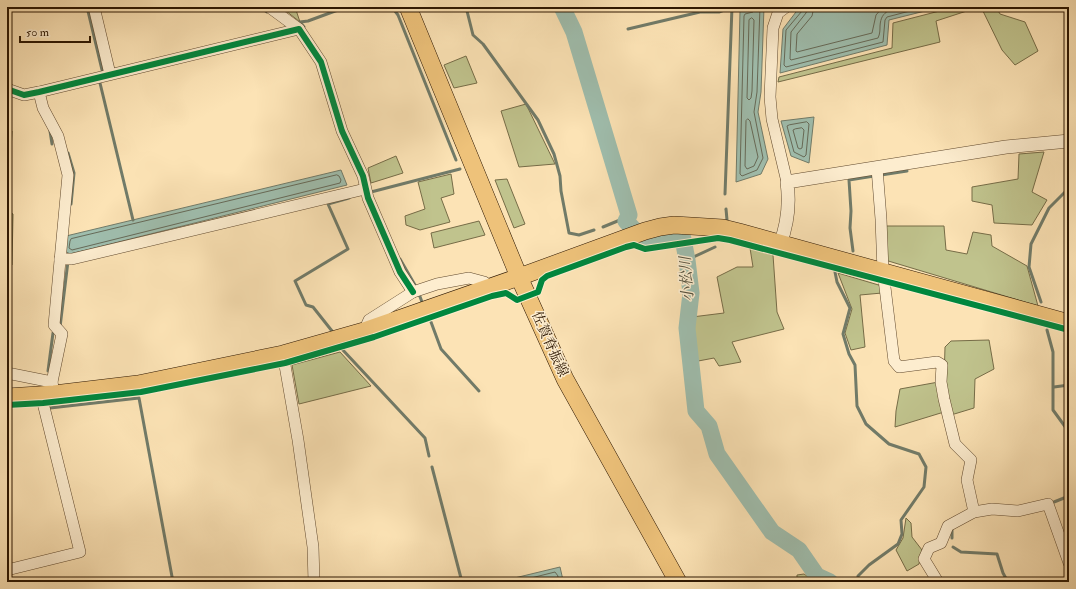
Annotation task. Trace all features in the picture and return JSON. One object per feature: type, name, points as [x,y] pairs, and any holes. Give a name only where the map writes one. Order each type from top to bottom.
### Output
[{"type":"main road","name":"佐賀脊振線","points":[[408,7],[519,277],[565,379],[678,582]]},
{"type":"main road","points":[[7,397],[50,390],[138,384],[283,354],[364,331],[645,231],[674,225],[706,227],[739,232],[1069,323]]},
{"type":"street","points":[[94,7],[110,74]]},
{"type":"street","points":[[269,7],[299,29],[321,62],[342,131],[363,176],[365,189],[400,272],[413,292]]},
{"type":"street","points":[[780,244],[786,229],[788,195],[787,182],[772,118],[770,97],[773,28],[778,13],[786,7]]},
{"type":"street","points":[[7,89],[24,95],[39,92],[299,29]]},
{"type":"street","points":[[7,570],[80,552],[43,402],[50,390],[62,334],[54,325],[68,175],[58,136],[44,108],[39,92]]},
{"type":"street","points":[[787,182],[1006,146],[1069,141]]},
{"type":"street","points":[[877,168],[883,271],[894,361],[899,367],[937,362],[942,365],[944,399],[954,444],[971,460],[967,480],[974,512]]},
{"type":"street","points":[[60,259],[72,259],[365,189]]},
{"type":"street","points":[[364,331],[369,320],[413,292],[437,284],[469,278],[484,282],[491,287]]},
{"type":"street","points":[[283,354],[298,440],[313,547],[314,582]]},
{"type":"street","points":[[7,373],[50,390]]},
{"type":"street","points":[[938,582],[924,559],[929,548],[942,543],[948,526],[974,512],[992,509],[1018,511],[1048,504],[1069,563]]},
{"type":"green space","points":[[281,7],[295,7],[300,22]]},
{"type":"green space","points":[[955,7],[979,7],[936,21],[940,42],[778,82],[779,77],[892,48],[893,23]]},
{"type":"green space","points":[[981,7],[996,7],[1000,14],[1025,22],[1038,51],[1015,65],[1002,50]]},
{"type":"green space","points":[[466,56],[477,83],[454,88],[444,65]]},
{"type":"green space","points":[[526,104],[555,164],[519,167],[501,111]]},
{"type":"green space","points":[[7,131],[12,131],[11,152],[7,152]]},
{"type":"green space","points":[[1044,152],[1032,192],[1047,200],[1032,225],[994,223],[992,205],[972,201],[972,187],[1018,179],[1019,154]]},
{"type":"green space","points":[[396,156],[403,173],[371,183],[368,168]]},
{"type":"green space","points":[[451,174],[454,194],[441,198],[450,222],[420,230],[406,225],[405,216],[425,209],[418,182]]},
{"type":"green space","points":[[507,179],[525,224],[514,228],[495,180]]},
{"type":"green space","points":[[7,211],[13,214],[12,265],[7,265]]},
{"type":"green space","points":[[479,221],[485,235],[434,248],[431,233]]},
{"type":"green space","points":[[884,226],[944,226],[946,250],[967,254],[973,232],[991,235],[992,246],[1027,266],[1038,306],[885,260]]},
{"type":"green space","points":[[750,248],[773,255],[777,312],[784,329],[732,342],[741,362],[719,366],[714,358],[693,362],[692,317],[724,313],[717,277],[737,267],[753,267]]},
{"type":"green space","points":[[838,273],[882,286],[882,293],[860,295],[865,347],[851,350],[845,333],[852,309]]},
{"type":"green space","points":[[989,340],[994,369],[975,379],[974,408],[951,415],[944,412],[895,427],[900,389],[944,381],[945,347],[951,341]]},
{"type":"green space","points":[[340,352],[371,386],[299,404],[292,365]]},
{"type":"green space","points":[[906,518],[911,523],[912,537],[922,550],[919,564],[907,571],[896,550],[903,538]]},
{"type":"green space","points":[[804,574],[816,582],[797,582],[797,575]]},
{"type":"water","points":[[764,7],[761,92],[758,112],[768,159],[761,174],[736,182],[740,11]]},
{"type":"water","points":[[941,7],[889,20],[887,45],[780,73],[783,29],[799,8]]},
{"type":"water","points":[[814,117],[809,163],[791,156],[781,121]]},
{"type":"water","points":[[341,170],[347,185],[70,254],[65,251],[66,236]]},
{"type":"water","points":[[560,567],[563,580],[553,582],[498,582]]},
{"type":"waterway","points":[[87,7],[102,70]]},
{"type":"waterway","points":[[260,7],[267,12]]},
{"type":"waterway","points":[[304,27],[300,22],[308,21],[346,7]]},
{"type":"waterway","points":[[392,7],[398,15],[456,160]]},
{"type":"waterway","points":[[466,7],[473,35],[483,44],[538,120],[554,154],[560,176],[561,191],[569,233],[579,235],[594,230]]},
{"type":"waterway","name":"小松川","points":[[562,7],[574,32],[629,215],[626,221],[644,241],[657,241],[671,237],[683,239],[691,293],[687,328],[696,411],[709,426],[717,454],[772,532],[799,550],[817,576],[830,582]]},
{"type":"waterway","points":[[628,29],[700,12],[719,12],[732,7],[725,194]]},
{"type":"waterway","points":[[100,83],[133,220]]},
{"type":"waterway","points":[[50,131],[52,144]]},
{"type":"waterway","points":[[68,153],[74,173],[71,204]]},
{"type":"waterway","points":[[371,192],[460,169]]},
{"type":"waterway","points":[[881,175],[907,171]]},
{"type":"waterway","points":[[853,251],[850,228],[851,211],[849,180],[874,176]]},
{"type":"waterway","points":[[1041,302],[1029,267],[1031,244],[1049,208],[1069,188]]},
{"type":"waterway","points":[[332,331],[313,307],[306,305],[295,281],[348,249],[328,204],[349,198]]},
{"type":"waterway","points":[[726,209],[727,220]]},
{"type":"waterway","points":[[603,227],[620,220],[626,221]]},
{"type":"waterway","points":[[687,260],[715,247]]},
{"type":"waterway","points":[[400,259],[415,285]]},
{"type":"waterway","points":[[60,327],[68,261]]},
{"type":"waterway","points":[[835,272],[837,282],[850,308],[843,334],[849,354],[855,365],[857,406],[866,424],[889,444],[919,454],[926,467],[924,487],[901,520],[902,534],[898,544],[869,565],[858,576],[858,582]]},
{"type":"waterway","points":[[419,294],[422,302]]},
{"type":"waterway","points":[[431,322],[441,349],[479,391]]},
{"type":"waterway","points":[[1047,330],[1053,352],[1053,410],[1069,432]]},
{"type":"waterway","points":[[48,371],[53,333],[56,331]]},
{"type":"waterway","points":[[341,348],[425,438],[429,456]]},
{"type":"waterway","points":[[1054,387],[1069,385]]},
{"type":"waterway","points":[[50,408],[139,398],[173,582]]},
{"type":"waterway","points":[[432,467],[462,582]]},
{"type":"waterway","points":[[1054,502],[1069,496]]},
{"type":"waterway","points":[[952,528],[952,538]]},
{"type":"waterway","points":[[953,547],[961,552],[997,554],[1003,573],[1008,582]]},
{"type":"cycle path","points":[[7,89],[24,95],[39,92],[299,29],[321,62],[342,131],[363,176],[368,198],[400,272],[413,292]]},
{"type":"cycle path","points":[[7,405],[43,403],[141,392],[285,363],[374,337],[492,296],[506,293],[517,300],[538,292],[542,280],[547,276],[626,247],[634,245],[645,249],[718,238],[1069,330]]}]
